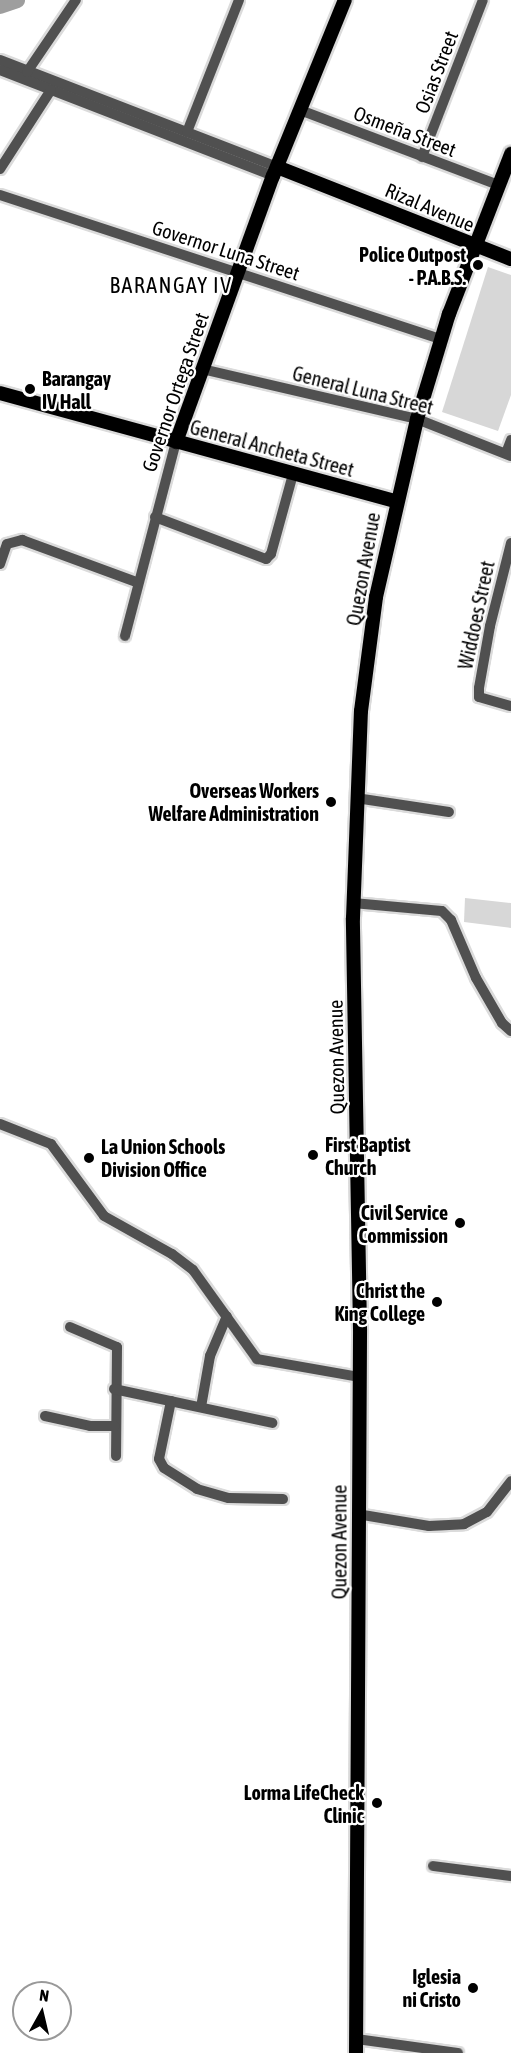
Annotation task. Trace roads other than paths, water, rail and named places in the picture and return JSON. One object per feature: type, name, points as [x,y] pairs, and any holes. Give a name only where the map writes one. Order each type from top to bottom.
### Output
[{"type":"main road","name":"Governor Ortega Street","points":[[176,442],[275,171],[345,0]]},
{"type":"main road","name":"Quezon Avenue","points":[[356,2053],[357,1514],[360,1377],[353,903],[356,798],[362,711],[376,597],[395,501],[441,339],[511,154]]},
{"type":"main road","name":"Rizal Avenue","points":[[275,171],[511,259]]},
{"type":"main road","name":"General Ancheta Street","points":[[0,393],[395,501]]},
{"type":"street","points":[[27,72],[76,0]]},
{"type":"street","points":[[187,132],[239,0]]},
{"type":"street","name":"Osias Street","points":[[422,157],[483,0]]},
{"type":"street","name":"Rizal Avenue","points":[[0,60],[187,132],[275,171]]},
{"type":"street","name":"Rizal Avenue","points":[[0,70],[275,171]]},
{"type":"street","points":[[0,169],[51,90]]},
{"type":"street","name":"Osmeña Street","points":[[300,110],[498,185]]},
{"type":"street","name":"Governor Luna Street","points":[[0,195],[441,339]]},
{"type":"street","name":"General Luna Street","points":[[202,369],[417,419],[509,455]]},
{"type":"street","points":[[509,455],[511,440]]},
{"type":"street","name":"Governor Ortega Street","points":[[125,636],[136,582],[176,442]]},
{"type":"street","points":[[155,517],[266,559],[271,554],[293,474]]},
{"type":"street","points":[[0,564],[7,544],[22,540],[136,582]]},
{"type":"street","name":"Widdoes Street","points":[[511,543],[490,626],[479,697],[511,706]]},
{"type":"street","points":[[356,798],[449,812]]},
{"type":"street","points":[[353,903],[442,911],[451,920],[476,978],[502,1023],[511,1030]]},
{"type":"street","points":[[0,1124],[51,1144],[104,1216],[172,1254],[193,1270],[257,1359],[360,1377]]},
{"type":"street","points":[[201,1407],[210,1356],[227,1317]]},
{"type":"street","points":[[70,1327],[116,1345],[114,1389],[116,1456]]},
{"type":"street","points":[[114,1389],[272,1423]]},
{"type":"street","points":[[171,1401],[159,1459],[164,1468],[197,1489],[229,1498],[283,1499]]},
{"type":"street","points":[[45,1416],[90,1426],[115,1426]]},
{"type":"street","points":[[357,1514],[429,1526],[464,1524],[487,1512],[511,1481]]},
{"type":"street","points":[[433,1866],[511,1876]]},
{"type":"street","points":[[356,2039],[458,2053]]},
{"type":"waterway","points":[[0,6],[17,0]]},
{"type":"place","name":"Police Outpost - P.A.B.S.","points":[[478,265]]},
{"type":"place","name":"Barangay IV Hall","points":[[30,389]]},
{"type":"place","name":"Overseas Workers Welfare Administration","points":[[331,802]]},
{"type":"place","name":"First Baptist Church","points":[[313,1155]]},
{"type":"place","name":"La Union Schools Division Office","points":[[89,1158]]},
{"type":"place","name":"Civil Service Commission","points":[[460,1223]]},
{"type":"place","name":"Christ the King College","points":[[437,1302]]},
{"type":"place","name":"Lorma LifeCheck Clinic","points":[[377,1803]]},
{"type":"place","name":"Iglesia ni Cristo","points":[[473,1988]]},
{"type":"district","name":"BARANGAY IV","points":[[171,286]]}]
